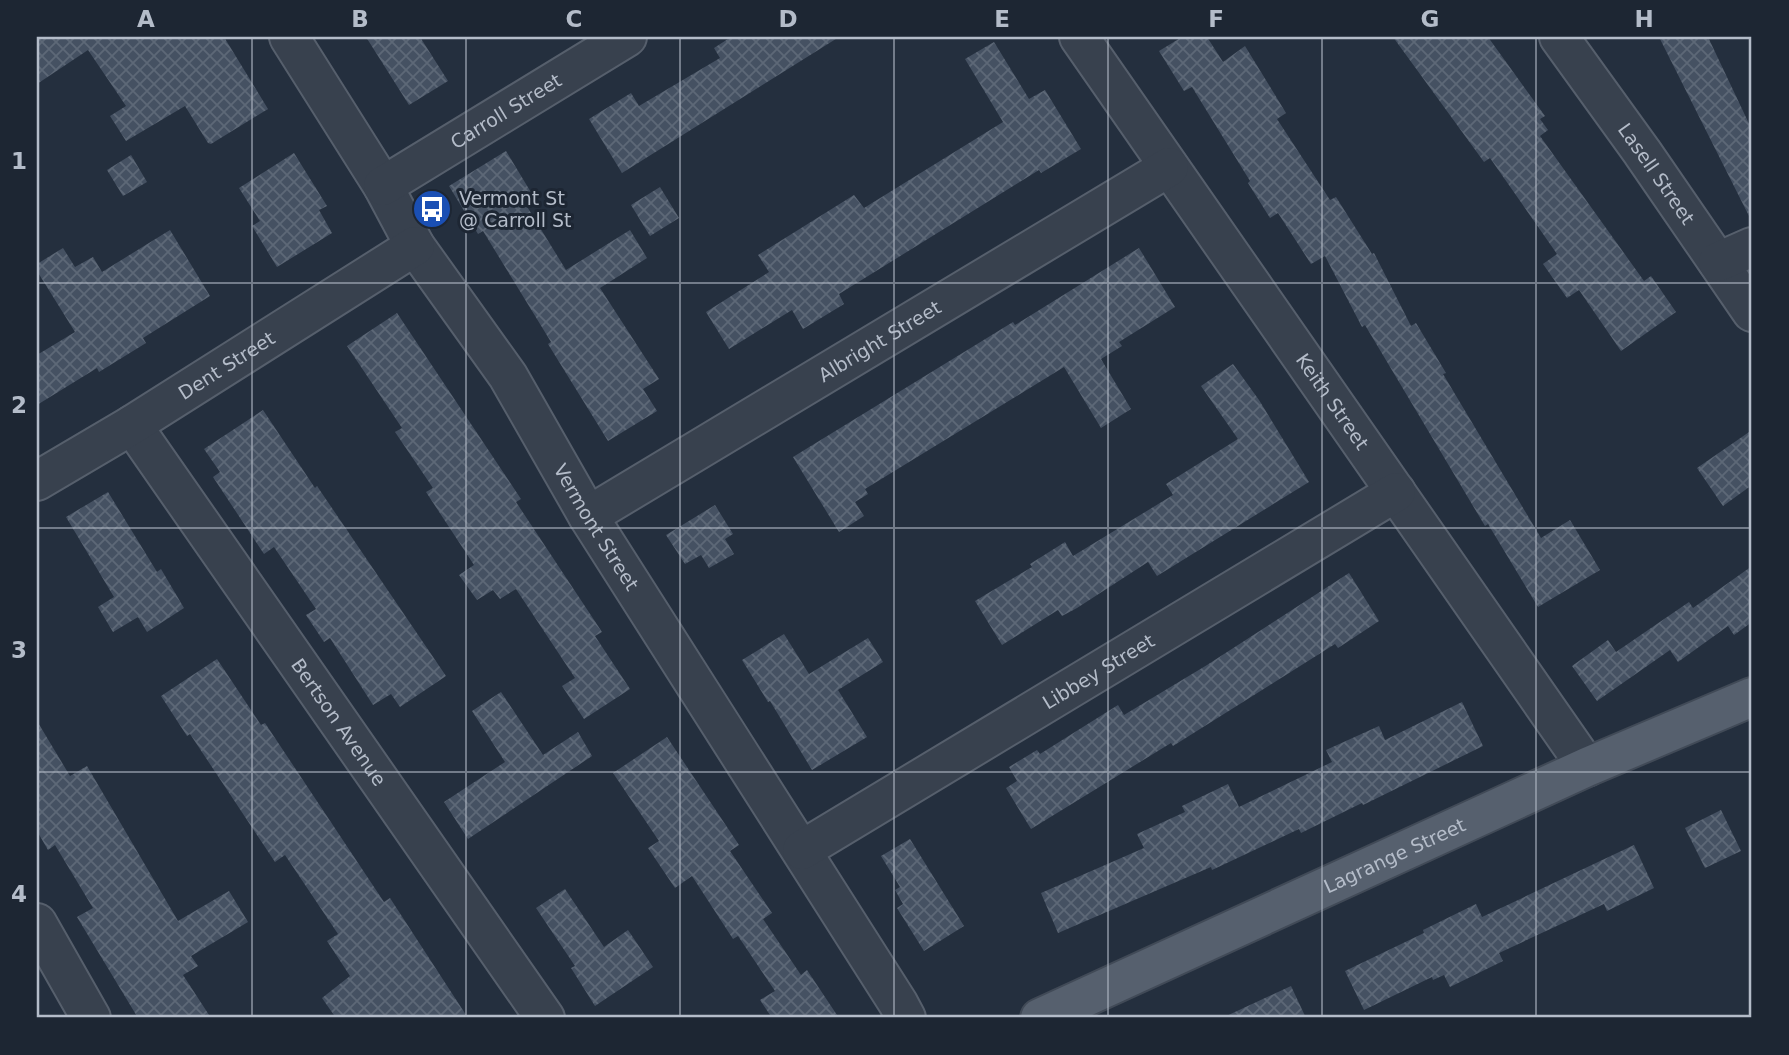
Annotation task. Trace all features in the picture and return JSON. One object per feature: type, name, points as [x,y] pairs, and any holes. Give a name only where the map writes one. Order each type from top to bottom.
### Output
[{"type":"main road","name":"Lagrange Street","points":[[1041,1018],[1587,767],[1752,697]]},
{"type":"street","name":"Vermont Street","points":[[289,37],[383,186],[415,246],[508,376],[588,516],[906,1018]]},
{"type":"street","name":"Carroll Street","points":[[383,186],[627,37]]},
{"type":"street","name":"Keith Street","points":[[1079,37],[1587,767]]},
{"type":"street","name":"Lasell Street","points":[[1559,37],[1752,312]]},
{"type":"street","name":"Albright Street","points":[[588,516],[1169,167]]},
{"type":"street","name":"Dent Street","points":[[37,481],[132,425],[415,246]]},
{"type":"street","points":[[1718,262],[1752,247]]},
{"type":"street","name":"Bertson Avenue","points":[[132,425],[545,1018]]},
{"type":"street","name":"Libbey Street","points":[[802,850],[1396,492]]},
{"type":"street","points":[[37,923],[91,1018]]},
{"type":"building","points":[[37,37],[224,37],[268,109],[211,144],[185,106],[126,141],[110,116],[126,106],[88,50],[37,84]]},
{"type":"building","points":[[366,37],[420,37],[448,81],[409,105]]},
{"type":"building","points":[[731,37],[839,37],[622,173],[589,119],[631,93],[639,106],[720,58],[714,48]]},
{"type":"building","points":[[1182,37],[1207,37],[1223,62],[1245,46],[1286,113],[1277,119],[1330,200],[1336,197],[1372,254],[1374,253],[1411,326],[1416,323],[1446,373],[1443,374],[1541,538],[1570,520],[1600,570],[1538,607],[1488,524],[1485,526],[1365,325],[1362,327],[1325,256],[1311,264],[1278,213],[1270,218],[1192,87],[1184,91],[1159,51]]},
{"type":"building","points":[[1393,37],[1488,37],[1545,116],[1540,119],[1548,130],[1540,136],[1644,281],[1651,276],[1676,312],[1621,351],[1579,290],[1567,298],[1543,264],[1557,254],[1490,158],[1484,162]]},
{"type":"building","points":[[1659,37],[1708,37],[1752,130],[1752,222]]},
{"type":"building","points":[[994,42],[1029,99],[1045,90],[1081,149],[1041,173],[1039,170],[839,294],[844,304],[803,329],[792,310],[729,349],[706,312],[769,272],[758,255],[854,195],[864,208],[1003,122],[965,59]]},
{"type":"building","points":[[506,151],[535,199],[526,205],[566,270],[630,230],[647,258],[600,288],[659,379],[643,389],[657,411],[608,441],[483,231],[478,234],[449,186]]},
{"type":"building","points":[[294,153],[327,206],[319,210],[332,233],[277,267],[252,226],[260,221],[239,188]]},
{"type":"building","points":[[131,155],[147,182],[123,196],[107,170]]},
{"type":"building","points":[[660,187],[679,218],[650,236],[631,205]]},
{"type":"building","points":[[170,230],[210,296],[143,338],[146,343],[99,372],[97,368],[37,405],[37,355],[75,332],[37,271],[37,264],[63,248],[75,267],[93,257],[102,272]]},
{"type":"building","points":[[1139,248],[1175,307],[1119,342],[1122,346],[1101,359],[1131,409],[1101,428],[1064,367],[865,489],[868,494],[855,502],[864,516],[839,532],[793,457]]},
{"type":"building","points":[[397,313],[521,499],[516,502],[602,632],[595,636],[630,689],[584,719],[562,686],[575,678],[516,589],[500,599],[493,590],[477,600],[459,575],[474,565],[426,492],[433,488],[395,432],[402,428],[347,346]]},
{"type":"building","points":[[1233,364],[1259,400],[1309,482],[1157,576],[1148,562],[1077,608],[1062,616],[1058,610],[1002,645],[975,601],[1032,567],[1030,564],[1065,542],[1073,556],[1173,495],[1166,484],[1238,439],[1201,386]]},
{"type":"building","points":[[263,410],[446,676],[400,707],[391,694],[373,705],[330,638],[324,642],[306,615],[316,609],[274,547],[264,554],[213,477],[220,472],[204,449]]},
{"type":"building","points":[[1752,430],[1752,485],[1723,506],[1697,468]]},
{"type":"building","points":[[108,492],[157,572],[161,569],[184,608],[147,632],[138,617],[113,632],[98,607],[114,597],[66,517]]},
{"type":"building","points":[[715,505],[733,534],[725,539],[734,554],[709,568],[701,555],[685,564],[666,535]]},
{"type":"building","points":[[1752,566],[1752,622],[1734,635],[1728,626],[1678,662],[1670,650],[1597,701],[1572,666],[1608,640],[1616,652],[1689,602],[1693,608]]},
{"type":"building","points":[[1349,573],[1379,621],[1338,648],[1335,644],[1173,746],[1171,743],[1031,829],[1006,788],[1017,781],[1009,767],[1037,750],[1040,754],[1118,705],[1124,715]]},
{"type":"building","points":[[784,634],[809,674],[868,638],[883,662],[838,690],[867,737],[812,770],[742,660]]},
{"type":"building","points":[[217,659],[261,725],[265,723],[384,902],[390,898],[468,1018],[336,1018],[322,998],[350,976],[327,941],[338,934],[285,855],[275,862],[190,734],[187,736],[161,696]]},
{"type":"building","points":[[501,692],[543,755],[578,732],[592,756],[468,839],[444,802],[505,762],[472,711]]},
{"type":"building","points":[[1462,702],[1483,746],[1301,833],[1299,829],[1212,870],[1211,867],[1058,933],[1041,893],[1144,848],[1137,834],[1185,812],[1182,806],[1228,784],[1239,807],[1332,762],[1326,750],[1379,726],[1385,740]]},
{"type":"building","points":[[37,721],[70,776],[87,766],[178,921],[229,891],[248,922],[191,956],[198,966],[183,975],[211,1018],[138,1018],[77,917],[93,908],[55,845],[48,850],[37,831]]},
{"type":"building","points":[[667,737],[739,845],[730,851],[772,913],[763,919],[801,975],[807,970],[839,1018],[772,1018],[760,1000],[775,991],[738,936],[733,939],[692,876],[675,888],[648,848],[659,841],[613,773]]},
{"type":"building","points":[[1721,810],[1741,851],[1705,868],[1685,828]]},
{"type":"building","points":[[910,839],[964,926],[924,951],[897,908],[903,904],[895,890],[900,887],[881,856]]},
{"type":"building","points":[[1634,845],[1654,888],[1607,911],[1604,904],[1499,953],[1503,961],[1450,987],[1444,975],[1433,980],[1432,977],[1364,1010],[1345,971],[1424,933],[1423,930],[1476,904],[1482,917]]},
{"type":"building","points":[[565,889],[604,947],[628,930],[653,967],[595,1006],[571,968],[575,966],[536,908]]},
{"type":"building","points":[[1291,986],[1306,1018],[1222,1018]]},
{"type":"place","name":"Vermont St @ Carroll St","points":[[432,209]]}]
